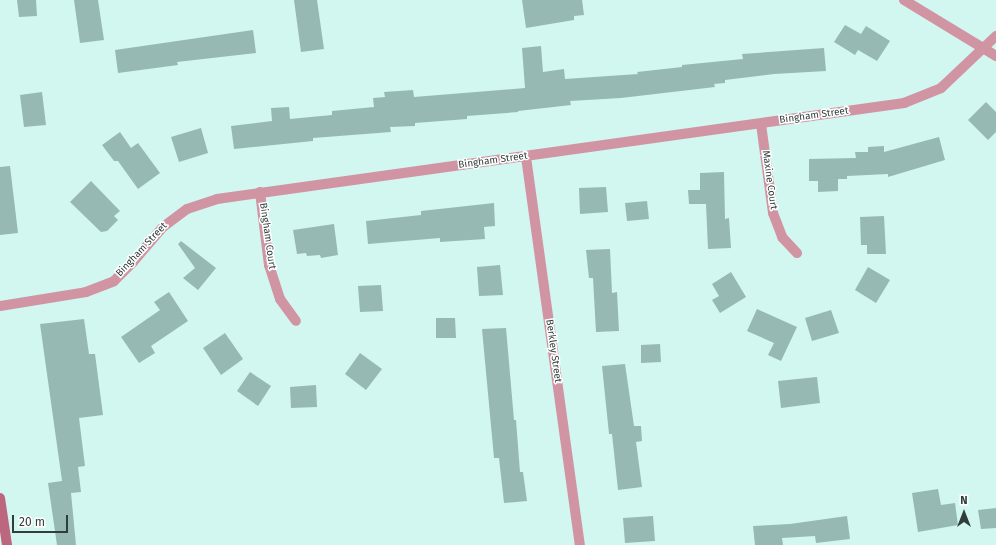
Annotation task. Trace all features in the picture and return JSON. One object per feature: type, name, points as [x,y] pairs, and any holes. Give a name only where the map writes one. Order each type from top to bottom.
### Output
[{"type":"main road","points":[[0,498],[7,545]]},
{"type":"street","points":[[904,0],[996,56]]},
{"type":"street","name":"Bingham Street","points":[[0,306],[86,292],[114,281],[133,262],[163,226],[187,209],[217,199],[904,103],[941,88],[996,36]]},
{"type":"street","name":"Maxine Court","points":[[761,124],[773,213],[782,237],[797,253]]},
{"type":"street","name":"Berkley Street","points":[[526,157],[580,545]]},
{"type":"street","name":"Bingham Court","points":[[260,192],[269,265],[280,299],[296,321]]},
{"type":"building","points":[[17,0],[36,0],[37,16],[19,17]]},
{"type":"building","points":[[74,0],[98,0],[104,40],[80,43]]},
{"type":"building","points":[[294,0],[317,0],[324,49],[301,52]]},
{"type":"building","points":[[522,0],[582,0],[584,15],[574,16],[574,20],[526,28]]},
{"type":"building","points":[[845,25],[861,34],[866,26],[890,41],[877,61],[858,50],[855,55],[834,42]]},
{"type":"building","points":[[253,30],[256,53],[177,62],[178,65],[118,73],[115,50]]},
{"type":"building","points":[[541,46],[543,72],[564,69],[565,79],[638,74],[637,72],[682,67],[682,65],[743,59],[742,54],[824,48],[826,71],[774,74],[725,80],[725,83],[714,84],[715,87],[621,98],[570,101],[571,105],[518,112],[467,116],[467,119],[415,123],[415,126],[390,127],[391,132],[313,138],[313,141],[234,149],[231,126],[272,121],[271,108],[289,107],[290,119],[332,115],[332,111],[374,107],[373,98],[385,97],[384,92],[413,90],[414,97],[525,88],[522,48]]},
{"type":"building","points":[[42,92],[46,125],[24,127],[20,95]]},
{"type":"building","points":[[986,102],[996,112],[996,132],[988,140],[968,120]]},
{"type":"building","points":[[201,128],[208,153],[179,162],[171,137]]},
{"type":"building","points":[[120,132],[131,148],[138,143],[160,173],[138,189],[118,161],[114,161],[102,145]]},
{"type":"building","points":[[939,137],[945,160],[888,177],[888,174],[847,176],[847,179],[838,179],[838,191],[818,192],[818,181],[809,181],[809,159],[856,158],[855,152],[868,152],[868,147],[884,146],[884,152]]},
{"type":"building","points":[[10,166],[18,233],[0,235],[0,167]]},
{"type":"building","points":[[724,172],[725,219],[729,218],[731,248],[708,249],[706,204],[689,204],[688,190],[700,190],[700,173]]},
{"type":"building","points":[[91,181],[120,211],[114,216],[118,220],[107,231],[101,232],[70,202]]},
{"type":"building","points":[[606,187],[608,212],[580,214],[579,188]]},
{"type":"building","points":[[647,201],[649,219],[627,221],[625,203]]},
{"type":"building","points":[[494,203],[495,226],[484,227],[485,239],[440,242],[440,238],[368,244],[366,221],[421,215],[421,211]]},
{"type":"building","points":[[884,216],[886,254],[867,254],[867,245],[861,245],[860,217]]},
{"type":"building","points":[[334,224],[338,255],[321,258],[320,255],[307,256],[306,253],[297,254],[293,230]]},
{"type":"building","points":[[181,241],[216,268],[198,290],[183,278],[195,268],[178,244]]},
{"type":"building","points":[[610,249],[612,293],[617,292],[619,331],[596,332],[593,278],[589,278],[586,250]]},
{"type":"building","points":[[500,265],[503,295],[479,296],[477,267]]},
{"type":"building","points":[[868,267],[890,280],[876,303],[855,290]]},
{"type":"building","points":[[731,272],[746,297],[720,313],[712,300],[719,296],[712,284]]},
{"type":"building","points":[[381,285],[383,311],[360,312],[358,286]]},
{"type":"building","points":[[169,292],[188,321],[151,346],[155,353],[139,363],[121,337],[160,310],[154,302]]},
{"type":"building","points":[[757,309],[797,327],[781,361],[768,355],[774,343],[747,331]]},
{"type":"building","points":[[831,310],[839,333],[812,341],[805,318]]},
{"type":"building","points":[[436,318],[455,318],[456,338],[436,338]]},
{"type":"building","points":[[84,319],[89,354],[95,354],[103,415],[79,418],[85,466],[78,467],[81,492],[71,493],[76,545],[57,545],[48,483],[62,481],[40,324]]},
{"type":"building","points":[[506,328],[520,472],[523,472],[527,501],[504,503],[499,458],[494,458],[482,329]]},
{"type":"building","points":[[225,333],[243,359],[221,375],[203,348]]},
{"type":"building","points":[[660,344],[661,362],[641,363],[641,345]]},
{"type":"building","points":[[360,353],[382,369],[366,390],[345,374]]},
{"type":"building","points":[[625,364],[634,426],[641,426],[642,441],[636,442],[642,487],[618,490],[612,434],[609,434],[602,366]]},
{"type":"building","points":[[250,372],[271,386],[258,406],[237,391]]},
{"type":"building","points":[[817,377],[820,403],[781,408],[778,381]]},
{"type":"building","points":[[316,385],[317,407],[291,408],[290,387]]},
{"type":"building","points":[[938,489],[941,505],[955,503],[958,525],[918,532],[912,493]]},
{"type":"building","points":[[996,508],[996,528],[981,529],[978,510]]},
{"type":"building","points":[[653,516],[655,541],[625,543],[623,518]]},
{"type":"building","points":[[847,516],[850,539],[816,543],[815,536],[782,538],[783,545],[755,545],[753,526],[790,524]]}]
